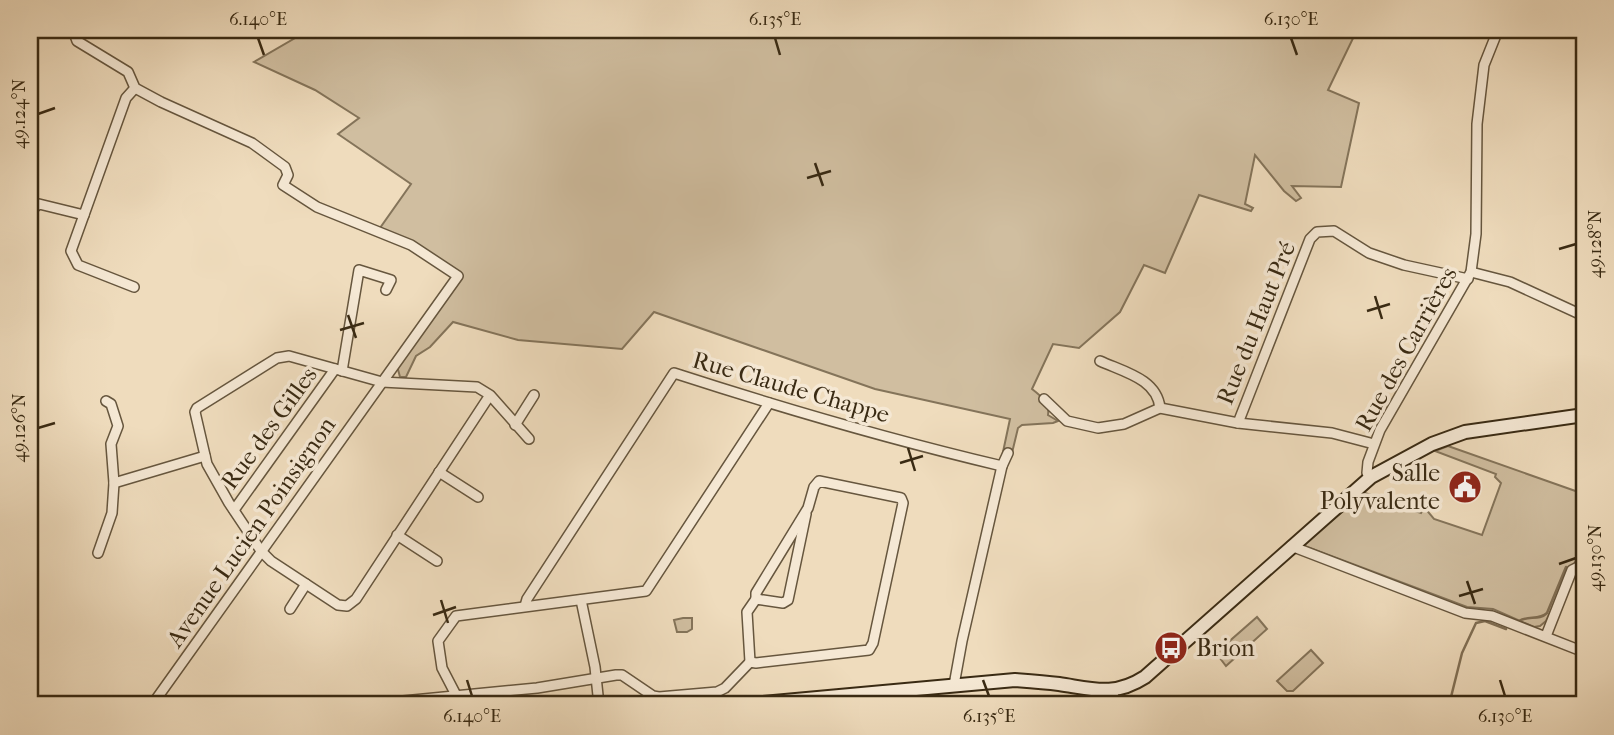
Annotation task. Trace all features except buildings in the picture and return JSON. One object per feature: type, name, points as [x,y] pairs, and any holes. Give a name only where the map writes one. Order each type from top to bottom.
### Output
[{"type":"street","points":[[73,30],[77,41],[128,72],[135,88],[126,98],[71,251],[78,265],[134,287]]},
{"type":"street","name":"Rue des Carrières","points":[[1371,477],[1367,473],[1367,462],[1374,444],[1470,276],[1476,234],[1477,124],[1484,65],[1498,30]]},
{"type":"street","name":"Avenue Lucien Poinsignon","points":[[135,88],[252,143],[285,167],[288,176],[283,185],[317,207],[411,245],[458,276],[152,705]]},
{"type":"street","points":[[30,211],[39,204],[84,215]]},
{"type":"street","name":"Rue du Haut Pré","points":[[1238,423],[1310,239],[1317,232],[1334,231],[1369,253],[1404,265],[1510,282],[1584,316]]},
{"type":"street","points":[[339,370],[359,270],[391,279],[386,290]]},
{"type":"street","points":[[490,395],[356,599],[347,606],[338,605],[271,561],[261,551],[207,464],[195,412],[197,408],[277,358],[289,356],[382,382],[477,387],[490,395],[529,439]]},
{"type":"street","points":[[1100,361],[1146,382],[1156,393],[1160,408]]},
{"type":"street","name":"Rue des Gilles","points":[[234,510],[339,370]]},
{"type":"street","name":"Rue Claude Chappe","points":[[525,606],[554,556],[674,373],[769,403],[1002,466]]},
{"type":"street","points":[[515,425],[534,395]]},
{"type":"street","points":[[1044,399],[1067,421],[1087,427],[1110,427],[1160,408],[1238,423],[1332,433],[1374,444]]},
{"type":"street","points":[[98,553],[112,513],[114,483],[111,444],[118,426],[111,404],[106,401]]},
{"type":"street","points":[[456,695],[442,668],[438,641],[456,616],[646,591],[769,403]]},
{"type":"street","points":[[741,705],[837,697],[887,699],[954,685],[1014,680],[1112,690],[1124,688],[1145,677],[1371,477],[1432,444],[1465,432],[1584,415]]},
{"type":"street","points":[[954,685],[1002,466],[1008,453]]},
{"type":"street","points":[[114,483],[205,456]]},
{"type":"street","points":[[439,472],[478,497]]},
{"type":"street","points":[[362,705],[537,688],[622,675],[659,697],[717,692],[725,688],[750,662],[869,650],[873,643],[903,500],[819,481],[814,487],[808,508],[788,600],[783,603],[756,599]]},
{"type":"street","points":[[750,662],[747,612],[808,508]]},
{"type":"street","points":[[397,535],[437,561]]},
{"type":"street","points":[[1291,547],[1465,614],[1492,616],[1584,652]]},
{"type":"street","points":[[1546,636],[1572,570],[1584,564]]},
{"type":"street","points":[[290,609],[306,584]]},
{"type":"street","points":[[581,600],[599,705]]},
{"type":"street","points":[[1112,690],[1116,705]]},
{"type":"shaded area","points":[[309,30],[1357,30],[1328,90],[1359,103],[1341,187],[1292,186],[1301,198],[1296,201],[1284,191],[1255,155],[1245,204],[1253,208],[1251,211],[1199,195],[1165,273],[1144,265],[1120,312],[1079,348],[1053,344],[1032,389],[1046,403],[1048,415],[1058,421],[1022,425],[1018,428],[1012,453],[1003,452],[1010,419],[875,389],[654,312],[622,349],[518,340],[453,322],[430,347],[416,356],[406,377],[400,377],[396,362],[457,276],[380,228],[411,184],[338,134],[359,118],[315,90],[254,62]]},
{"type":"shaded area","points":[[1448,446],[1584,494],[1584,558],[1576,560],[1546,621],[1540,626],[1534,627],[1493,609],[1467,607],[1302,545],[1365,493],[1396,504],[1399,498],[1403,499],[1400,506],[1421,513],[1424,507],[1434,519],[1482,535],[1501,483],[1495,477],[1496,474],[1435,451]]},
{"type":"shaded area","points":[[1257,617],[1267,629],[1226,666],[1216,653]]},
{"type":"shaded area","points":[[692,618],[692,629],[677,632],[674,620]]},
{"type":"shaded area","points":[[1311,650],[1323,663],[1293,691],[1287,691],[1277,681]]},
{"type":"waterway","points":[[1578,555],[1584,551]]},
{"type":"waterway","points":[[1519,621],[1541,617],[1547,613],[1566,567]]},
{"type":"waterway","points":[[1449,705],[1462,653],[1476,623],[1485,621],[1506,629]]},
{"type":"place","name":"Salle Polyvalente","points":[[1465,487]]},
{"type":"place","name":"Brion","points":[[1171,648]]}]
